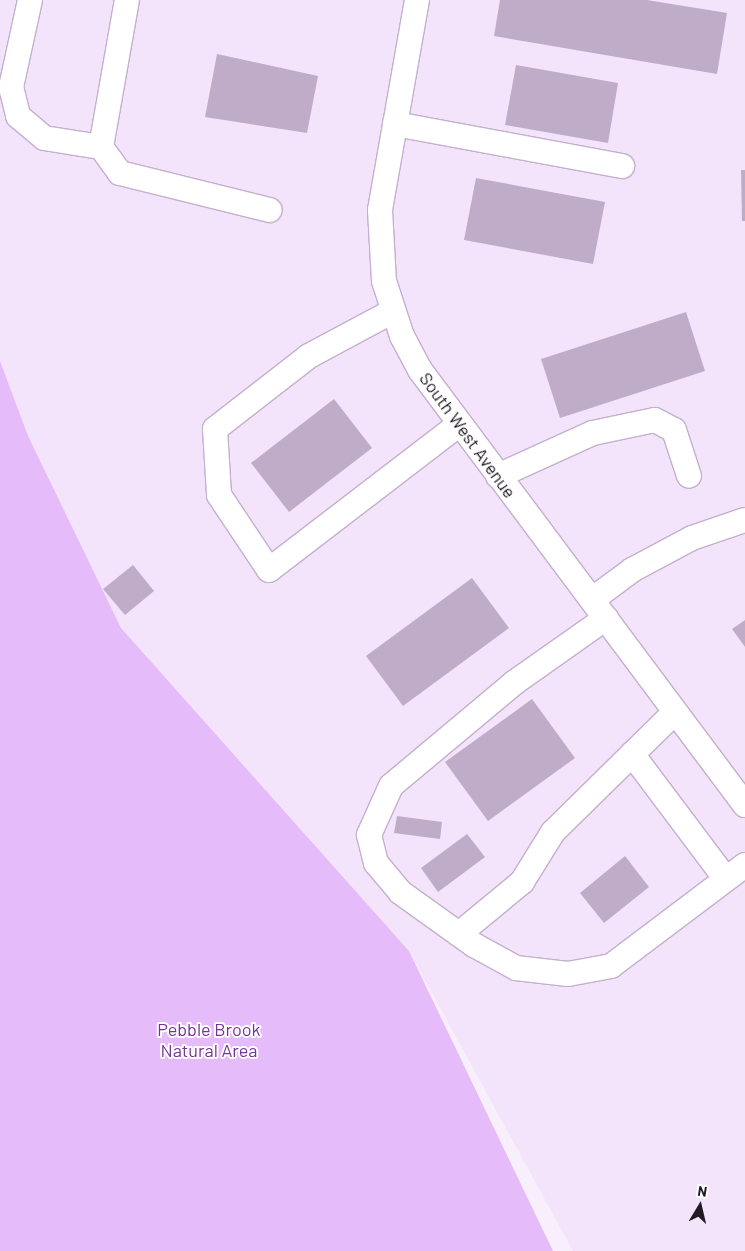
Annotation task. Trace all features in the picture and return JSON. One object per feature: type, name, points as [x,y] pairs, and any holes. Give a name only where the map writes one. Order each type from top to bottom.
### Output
[{"type":"street","points":[[30,0],[11,87],[18,116],[44,138],[101,147],[120,173],[270,210]]},
{"type":"street","points":[[101,147],[127,0]]},
{"type":"street","name":"South West Avenue","points":[[410,1],[395,124],[380,218],[384,281],[393,311],[420,370],[745,805]]},
{"type":"street","points":[[395,124],[622,166]]},
{"type":"street","points":[[393,311],[309,356],[215,429],[219,495],[269,570],[459,424]]},
{"type":"street","points":[[498,476],[593,434],[655,420],[674,430],[689,476]]},
{"type":"street","points":[[632,754],[736,872],[611,966],[568,974],[516,968],[459,934],[400,892],[376,863],[369,835],[378,807],[398,780],[600,609],[632,570],[692,538],[745,520]]},
{"type":"street","points":[[459,934],[522,882],[554,832],[675,712]]},
{"type":"shaded area","points":[[0,0],[745,0],[745,1251],[573,1251],[409,951],[121,628],[0,379]]},
{"type":"green space","name":"Pebble Brook Natural Area","points":[[0,361],[28,436],[121,628],[409,951],[553,1251],[0,1251]]},
{"type":"building","points":[[500,0],[647,0],[727,13],[717,74],[494,36]]},
{"type":"building","points":[[217,54],[318,76],[307,133],[205,117]]},
{"type":"building","points":[[516,65],[618,83],[608,143],[505,125]]},
{"type":"building","points":[[741,170],[745,170],[745,221],[742,221]]},
{"type":"building","points":[[476,178],[605,202],[593,264],[464,240]]},
{"type":"building","points":[[686,312],[705,371],[560,418],[541,359]]},
{"type":"building","points":[[334,399],[372,448],[289,512],[251,463]]},
{"type":"building","points":[[133,565],[154,591],[125,615],[103,589]]},
{"type":"building","points":[[472,578],[509,628],[403,706],[366,656]]},
{"type":"building","points":[[745,620],[745,647],[732,629]]},
{"type":"building","points":[[532,699],[575,758],[488,821],[445,762]]},
{"type":"building","points":[[397,816],[442,822],[440,839],[394,833]]},
{"type":"building","points":[[467,834],[485,857],[438,892],[421,868]]},
{"type":"building","points":[[625,856],[649,887],[604,923],[580,893]]}]
